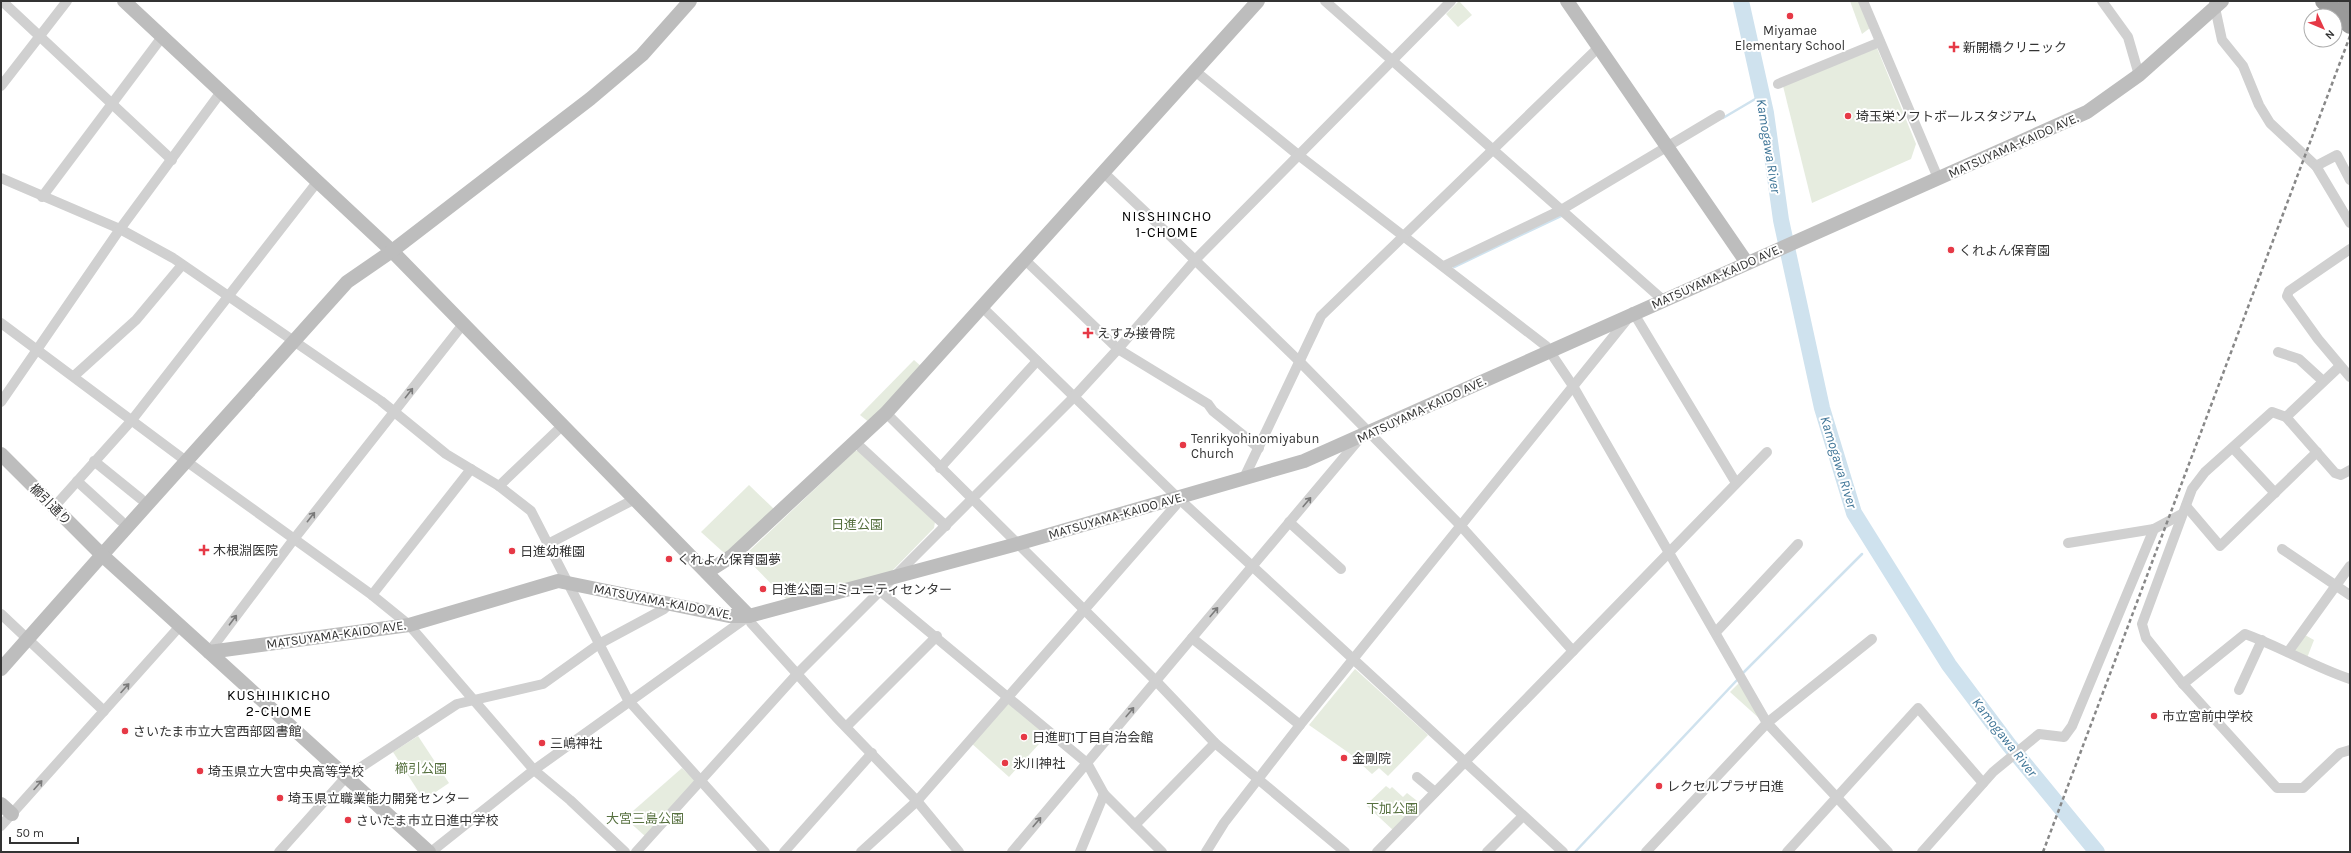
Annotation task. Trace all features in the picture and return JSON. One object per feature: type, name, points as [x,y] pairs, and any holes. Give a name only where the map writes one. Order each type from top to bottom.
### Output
[{"type":"highway","points":[[2324,1],[2350,25]]},
{"type":"highway","points":[[2347,1],[2350,4]]},
{"type":"street","points":[[2,1],[41,35],[111,104],[172,160]]},
{"type":"street","points":[[1,86],[67,1]]},
{"type":"street","points":[[124,1],[318,180],[464,323],[749,616],[751,623],[836,717],[847,726],[917,801],[959,852]]},
{"type":"street","points":[[1,669],[347,282],[392,251],[590,99],[642,55],[690,1]]},
{"type":"street","points":[[707,572],[732,556],[886,413],[1258,1]]},
{"type":"street","points":[[1325,1],[1663,300]]},
{"type":"street","points":[[636,852],[797,674],[1074,397],[1118,349],[1196,258],[1297,154],[1451,1]]},
{"type":"street","points":[[1567,1],[1747,263]]},
{"type":"street","points":[[1863,1],[1938,178]]},
{"type":"street","points":[[2102,1],[2128,36],[2139,76]]},
{"type":"street","points":[[2217,3],[2222,40],[2243,66],[2259,105],[2270,123],[2316,166],[2350,223]]},
{"type":"street","name":"MATSUYAMA-KAIDO AVE.","points":[[209,652],[409,625],[550,583],[566,582],[729,616],[749,616],[1017,544],[1304,461],[1365,435],[1633,312],[1770,253],[2087,112],[2139,76],[2217,3]]},
{"type":"street","points":[[42,197],[162,37]]},
{"type":"street","points":[[1778,84],[1880,42]]},
{"type":"street","points":[[1244,478],[1321,316],[1405,237],[1493,149],[1599,47]]},
{"type":"street","points":[[1195,71],[1297,154],[1444,266],[1548,350],[1573,386],[1716,632],[1767,724],[1888,852]]},
{"type":"street","points":[[1,402],[120,229],[221,92]]},
{"type":"street","points":[[1444,266],[1562,210],[1720,115]]},
{"type":"street","points":[[2316,166],[2338,155],[2350,180]]},
{"type":"street","points":[[1104,172],[1161,227],[1196,258],[1300,362],[1365,435],[1460,525],[1572,651]]},
{"type":"street","points":[[1,178],[42,197],[120,229],[182,265],[228,295],[395,412],[446,454],[498,486],[531,511],[566,582],[628,700],[700,782],[765,852]]},
{"type":"street","points":[[54,507],[132,420],[318,180]]},
{"type":"street","points":[[2350,249],[2288,291],[2287,296],[2318,339],[2350,377]]},
{"type":"street","points":[[1024,260],[1118,349],[1208,404],[1213,411],[1259,448]]},
{"type":"street","points":[[74,376],[136,320],[182,265]]},
{"type":"street","points":[[982,307],[1177,497],[1562,852]]},
{"type":"street","points":[[1206,852],[1224,823],[1300,725],[1354,660],[1460,525],[1633,312],[1736,483]]},
{"type":"street","points":[[1,323],[186,461],[372,595],[409,625],[534,770],[570,800],[625,852]]},
{"type":"street","points":[[209,652],[294,539],[464,323]]},
{"type":"street","points":[[2278,352],[2298,359],[2322,381]]},
{"type":"street","points":[[940,468],[1037,361]]},
{"type":"street","points":[[2286,417],[2322,381],[2340,366]]},
{"type":"street","points":[[2350,470],[2341,475],[2334,473],[2286,417],[2272,412],[2205,472],[2192,489],[2142,624],[2146,638],[2183,684],[2277,788],[2303,788],[2340,753],[2350,751]]},
{"type":"street","points":[[886,413],[1156,681],[1215,743],[1345,852]]},
{"type":"street","points":[[498,486],[563,425]]},
{"type":"street","points":[[1012,852],[1289,522],[1365,435]]},
{"type":"street","points":[[855,442],[946,526]]},
{"type":"street","points":[[2233,448],[2275,493]]},
{"type":"street","points":[[1377,852],[1767,452]]},
{"type":"street","points":[[2184,510],[2220,546],[2317,452]]},
{"type":"street","name":"櫛引通り","points":[[1,454],[102,555]]},
{"type":"street","points":[[94,461],[141,500]]},
{"type":"street","points":[[372,595],[471,469]]},
{"type":"street","points":[[77,481],[122,521]]},
{"type":"street","points":[[861,852],[917,801],[1176,505],[1177,497]]},
{"type":"street","points":[[548,544],[635,499]]},
{"type":"street","points":[[2068,543],[2154,529],[2184,510]]},
{"type":"street","points":[[1289,522],[1341,569]]},
{"type":"street","points":[[1922,852],[1983,783],[2001,765],[2039,734],[2064,737],[2072,726],[2154,529]]},
{"type":"street","points":[[1716,632],[1798,544]]},
{"type":"street","points":[[2282,548],[2336,587],[2350,595]]},
{"type":"street","points":[[102,555],[430,852],[534,770],[628,700],[749,616]]},
{"type":"street","points":[[2288,652],[2350,567]]},
{"type":"street","points":[[880,591],[937,636],[1087,763],[1104,794],[1162,852]]},
{"type":"street","points":[[279,852],[346,777],[457,704],[472,699],[543,684],[598,644],[664,609],[670,603]]},
{"type":"street","points":[[1,614],[104,711]]},
{"type":"street","points":[[1,826],[180,626]]},
{"type":"street","points":[[2183,684],[2246,634],[2288,652],[2326,671],[2350,679]]},
{"type":"street","points":[[847,726],[937,636]]},
{"type":"street","points":[[1192,638],[1300,725]]},
{"type":"street","points":[[1646,852],[1767,724],[1872,639]]},
{"type":"street","points":[[2238,690],[2262,640]]},
{"type":"street","points":[[1787,852],[1918,708],[1983,783]]},
{"type":"street","points":[[1135,825],[1215,743]]},
{"type":"street","points":[[784,852],[872,753]]},
{"type":"street","points":[[1417,776],[1435,792]]},
{"type":"street","points":[[1080,852],[1104,794]]},
{"type":"street","points":[[1,804],[12,814]]},
{"type":"street","points":[[1487,852],[1523,816]]},
{"type":"green space","points":[[1459,1],[1472,15],[1458,27],[1446,14]]},
{"type":"green space","points":[[1850,1],[1858,1],[1870,28],[1862,34]]},
{"type":"green space","name":"埼玉栄ソフトボールスタジアム","points":[[1877,48],[1916,144],[1911,159],[1812,203],[1783,86]]},
{"type":"green space","points":[[914,360],[923,368],[870,423],[860,415]]},
{"type":"green space","name":"日進公園","points":[[855,451],[859,451],[935,522],[934,528],[891,572],[787,600],[744,556]]},
{"type":"green space","points":[[749,485],[774,509],[728,552],[723,552],[701,532]]},
{"type":"green space","points":[[2305,635],[2314,640],[2307,658],[2293,650]]},
{"type":"green space","points":[[1355,669],[1428,735],[1388,776],[1379,768],[1372,774],[1349,753],[1309,725]]},
{"type":"green space","points":[[1740,682],[1760,719],[1730,692]]},
{"type":"green space","points":[[1009,698],[1050,732],[1009,777],[970,742]]},
{"type":"green space","name":"櫛引公園","points":[[418,736],[449,783],[424,800],[393,752]]},
{"type":"green space","name":"大宮三島公園","points":[[682,768],[697,782],[646,837],[625,818]]},
{"type":"green space","name":"下加公園","points":[[1386,786],[1390,789],[1392,787],[1403,797],[1407,793],[1421,804],[1394,831],[1366,805]]},
{"type":"waterway","name":"Kamogawa River","points":[[1741,1],[1766,113],[1781,220],[1822,408],[1854,513],[1949,665],[2009,745],[2097,852]]},
{"type":"waterway","points":[[1723,118],[1762,95]]},
{"type":"waterway","points":[[1454,267],[1563,215]]},
{"type":"waterway","points":[[1741,675],[1862,554]]},
{"type":"waterway","points":[[1575,852],[1738,679]]},
{"type":"railway","points":[[2043,852],[2350,36]]},
{"type":"place","name":"Miyamae Elementary School","points":[[1790,16]]},
{"type":"place","name":"新開橋クリニック","points":[[1954,47]]},
{"type":"place","name":"埼玉栄ソフトボールスタジアム","points":[[1848,116]]},
{"type":"place","name":"くれよん保育園","points":[[1951,250]]},
{"type":"place","name":"えすみ接骨院","points":[[1088,333]]},
{"type":"place","name":"Tenrikyohinomiyabun Church","points":[[1183,445]]},
{"type":"place","name":"木根淵医院","points":[[204,550]]},
{"type":"place","name":"日進幼稚園","points":[[512,551]]},
{"type":"place","name":"くれよん保育園夢","points":[[669,559]]},
{"type":"place","name":"日進公園コミュニティセンター","points":[[763,589]]},
{"type":"place","name":"市立宮前中学校","points":[[2154,716]]},
{"type":"place","name":"さいたま市立大宮西部図書館","points":[[125,731]]},
{"type":"place","name":"日進町1丁目自治会館","points":[[1024,737]]},
{"type":"place","name":"三嶋神社","points":[[542,743]]},
{"type":"place","name":"金剛院","points":[[1344,758]]},
{"type":"place","name":"氷川神社","points":[[1005,763]]},
{"type":"place","name":"埼玉県立大宮中央高等学校","points":[[200,771]]},
{"type":"place","name":"レクセルプラザ日進","points":[[1659,786]]},
{"type":"place","name":"埼玉県立職業能力開発センター","points":[[280,798]]},
{"type":"place","name":"さいたま市立日進中学校","points":[[348,820]]},
{"type":"district","name":"NISSHINCHO 1-CHOME","points":[[1167,224]]},
{"type":"district","name":"KUSHIHIKICHO 2-CHOME","points":[[279,704]]}]
